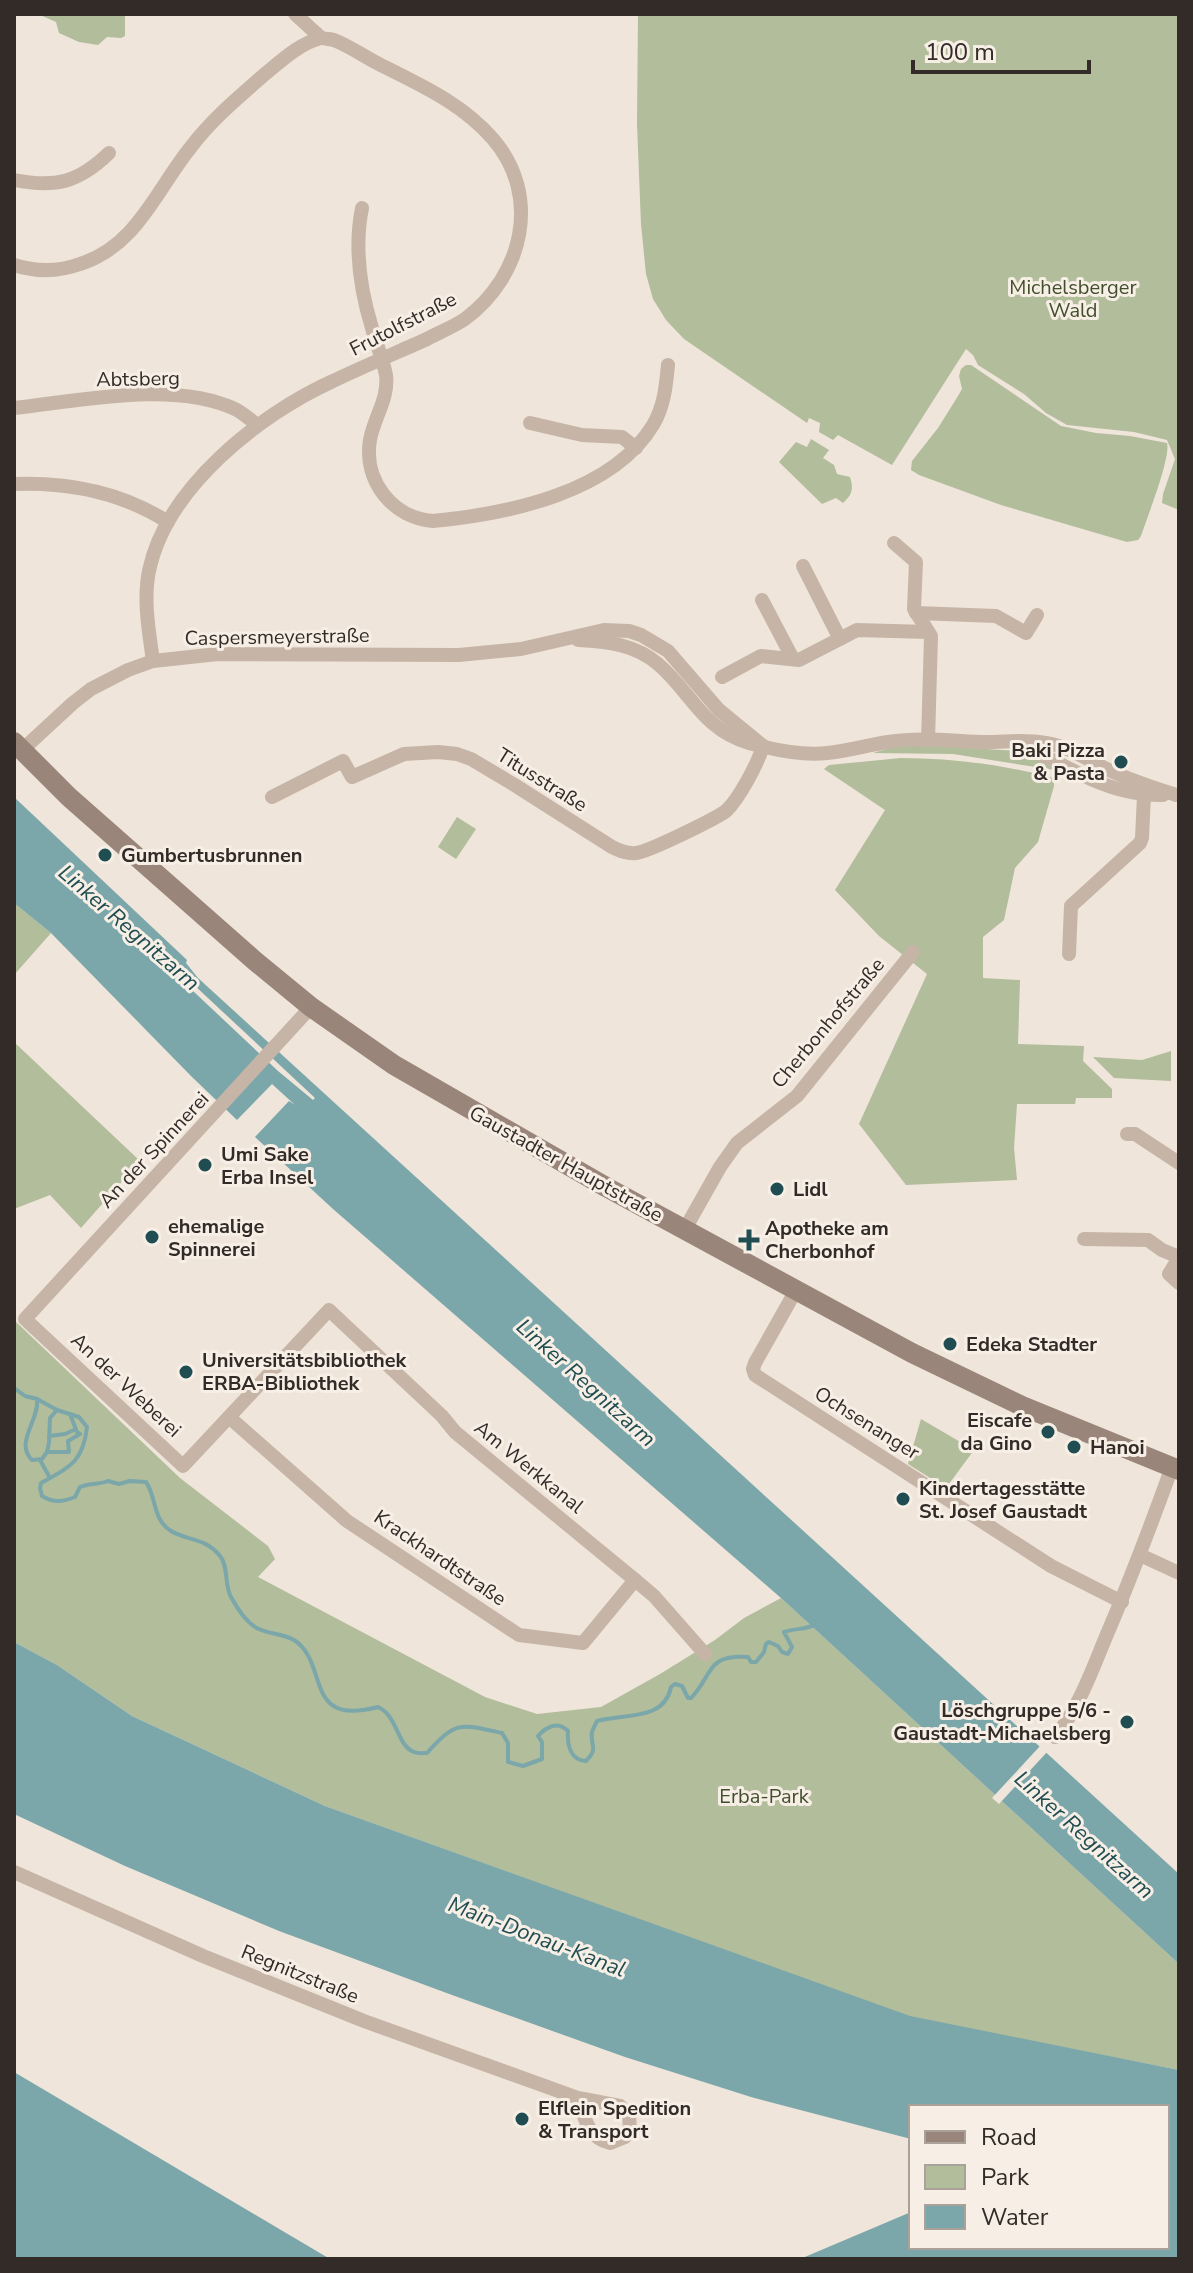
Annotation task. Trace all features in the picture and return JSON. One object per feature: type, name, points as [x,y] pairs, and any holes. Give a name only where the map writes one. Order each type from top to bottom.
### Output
[{"type":"street","name":"Frutolfstraße","points":[[153,661],[147,582],[154,553],[168,522],[200,478],[257,425],[312,391],[464,319],[495,291],[515,257],[521,217],[516,177],[506,157],[476,121],[421,84],[337,42],[321,38],[295,14]]},
{"type":"street","points":[[14,265],[47,271],[68,268],[88,262],[116,246],[147,212],[193,144],[227,107],[310,40],[321,38]]},
{"type":"street","points":[[14,180],[46,183],[74,179],[109,153]]},
{"type":"street","points":[[362,208],[358,226],[359,267],[386,381],[386,393],[369,442],[372,469],[382,493],[400,510],[415,518],[433,521],[500,512],[554,496],[610,469],[636,448],[654,423],[660,409],[668,365]]},
{"type":"street","name":"Abtsberg","points":[[14,408],[131,395],[168,395],[223,405],[237,410],[257,425]]},
{"type":"street","points":[[530,423],[582,435],[622,437],[636,448]]},
{"type":"street","points":[[14,484],[58,484],[102,491],[143,507],[168,522]]},
{"type":"street","points":[[894,543],[916,562],[914,609],[931,636],[928,741]]},
{"type":"street","points":[[803,566],[840,639]]},
{"type":"street","points":[[762,600],[793,659]]},
{"type":"street","points":[[916,613],[996,616],[1026,633],[1037,615]]},
{"type":"street","points":[[722,677],[761,656],[799,660],[857,630],[928,632]]},
{"type":"street","name":"Caspersmeyerstraße","points":[[16,750],[91,689],[153,661],[227,654],[459,655],[504,651],[561,640],[605,641],[630,647],[658,664],[713,724],[744,741],[805,753],[825,753],[888,742],[1026,741],[1060,747],[1112,772],[1178,795]]},
{"type":"street","name":"Caspersmeyerstraße","points":[[996,742],[1038,752],[1116,790],[1144,795],[1178,795]]},
{"type":"street","name":"Titusstraße","points":[[272,797],[343,761],[352,777],[404,754],[457,754],[513,784],[612,847],[635,853],[651,849],[728,809],[760,757],[763,746]]},
{"type":"street","name":"Gaustadter Hauptstraße","points":[[16,750],[311,1007],[431,1088],[795,1292],[912,1353],[1022,1406],[1176,1469]]},
{"type":"street","points":[[1069,954],[1071,906],[1140,843],[1144,795]]},
{"type":"street","name":"Cherbonhofstraße","points":[[685,1229],[737,1143],[797,1096],[913,952]]},
{"type":"street","name":"An der Spinnerei","points":[[25,1319],[311,1007]]},
{"type":"street","points":[[1127,1134],[1135,1134],[1179,1163]]},
{"type":"street","points":[[1084,1239],[1148,1240],[1179,1257],[1169,1274],[1179,1283]]},
{"type":"street","name":"Ochsenanger","points":[[795,1292],[755,1363],[755,1375],[1044,1562],[1122,1602]]},
{"type":"street","name":"An der Weberei","points":[[25,1319],[183,1466],[329,1310]]},
{"type":"street","name":"Am Werkkanal","points":[[329,1310],[442,1416],[455,1432],[654,1596],[705,1654]]},
{"type":"street","name":"Krackhardtstraße","points":[[229,1417],[347,1521],[519,1635],[583,1643],[635,1580]]},
{"type":"street","points":[[1055,1737],[1073,1712],[1176,1469]]},
{"type":"street","points":[[1140,1555],[1179,1573]]},
{"type":"street","name":"Regnitzstraße","points":[[14,1872],[146,1932],[308,1999],[578,2098]]},
{"type":"green space","points":[[38,14],[125,14],[125,36],[107,37],[98,45],[79,42],[59,33],[56,22]]},
{"type":"green space","name":"Michelsberger Wald","points":[[638,14],[1179,14],[1179,510],[1162,503],[1175,459],[1167,440],[1134,432],[1067,425],[978,365],[966,349],[892,465],[838,435],[833,440],[819,432],[820,423],[809,418],[807,423],[684,339],[666,320],[653,299],[646,274],[637,124]]},
{"type":"green space","points":[[966,365],[971,365],[1061,426],[1167,443],[1162,474],[1138,540],[1127,542],[1001,505],[911,470],[912,461],[938,428],[962,389],[959,376]]},
{"type":"green space","points":[[811,439],[829,450],[823,458],[834,465],[837,474],[850,477],[851,492],[843,503],[836,498],[822,504],[779,462],[796,442],[807,447]]},
{"type":"green space","points":[[923,745],[1019,751],[1061,771],[953,754],[873,753],[893,747]]},
{"type":"green space","points":[[901,758],[978,763],[1054,778],[1038,842],[1015,868],[1004,920],[983,937],[983,978],[1020,980],[1018,1044],[1084,1046],[1083,1061],[1112,1089],[1112,1098],[1076,1098],[1075,1104],[1017,1104],[1014,1148],[1017,1180],[906,1185],[859,1124],[927,974],[879,936],[835,890],[885,810],[824,769],[829,765]]},
{"type":"green space","points":[[457,817],[476,829],[456,859],[438,847]]},
{"type":"green space","points":[[14,903],[51,933],[14,975]]},
{"type":"green space","points":[[14,1042],[140,1161],[81,1228],[50,1195],[14,1209]]},
{"type":"green space","points":[[1171,1051],[1171,1081],[1114,1078],[1093,1057],[1142,1060]]},
{"type":"green space","name":"Erba-Park","points":[[14,1320],[180,1478],[268,1546],[275,1559],[258,1577],[485,1697],[537,1714],[601,1707],[781,1598],[1179,1964],[1179,2070],[910,2017],[325,1806],[132,1716],[57,1665],[14,1642]]},
{"type":"green space","points":[[921,1419],[974,1450],[946,1488],[908,1464]]},
{"type":"water","name":"Linker Regnitzarm","points":[[14,797],[187,960],[186,963],[198,978],[1179,1874],[1179,1964],[781,1598],[333,1209],[255,1137],[289,1101],[295,1105],[272,1084],[237,1120],[51,933],[14,903]],"holes":[[[177,972],[315,1098],[313,1100],[278,1071],[175,974]]]},
{"type":"water","name":"Main-Donau-Kanal","points":[[14,1642],[57,1665],[132,1716],[325,1806],[910,2016],[1179,2070],[1179,2257],[800,2259],[909,2213],[909,2249],[1169,2249],[1169,2105],[909,2105],[909,2138],[751,2097],[625,2057],[452,1995],[279,1931],[125,1866],[14,1814]]},
{"type":"water","points":[[14,2072],[330,2259],[14,2259]]},
{"type":"pier","points":[[1041,1745],[1048,1751],[999,1804],[992,1798]]},
{"type":"waterway","points":[[14,1388],[25,1396],[37,1399],[26,1439],[27,1453],[32,1460],[42,1459],[47,1452],[50,1418],[57,1410],[79,1417],[87,1427],[78,1456],[67,1467],[41,1483],[42,1496],[62,1501],[75,1497],[80,1487],[87,1485],[108,1481],[119,1484],[146,1482],[165,1526],[177,1534],[208,1545],[220,1556],[225,1565],[229,1592],[246,1620],[259,1629],[294,1640],[305,1650],[321,1690],[328,1701],[338,1708],[354,1711],[378,1707],[385,1711],[404,1744],[416,1753],[427,1753],[445,1735],[460,1727],[477,1728],[502,1733],[508,1743],[508,1762],[523,1766],[542,1759],[542,1742],[538,1736],[549,1727],[556,1726],[568,1731],[573,1755],[586,1761],[593,1750],[592,1732],[597,1721],[651,1711],[660,1706],[675,1684],[682,1686],[691,1698],[717,1663],[734,1657],[748,1657],[751,1662],[756,1662],[769,1642],[788,1654],[792,1647],[784,1632],[816,1624]]},
{"type":"waterway","points":[[37,1399],[57,1410]]},
{"type":"waterway","points":[[70,1414],[80,1434]]},
{"type":"waterway","points":[[49,1436],[76,1429]]},
{"type":"waterway","points":[[47,1452],[69,1452],[68,1441],[80,1434]]},
{"type":"waterway","points":[[40,1460],[50,1478]]},
{"type":"place","name":"Baki Pizza & Pasta","points":[[1121,762]]},
{"type":"place","name":"Gumbertusbrunnen","points":[[105,855]]},
{"type":"place","name":"Umi Sake Erba Insel","points":[[205,1165]]},
{"type":"place","name":"Lidl","points":[[777,1189]]},
{"type":"place","name":"ehemalige Spinnerei","points":[[152,1237]]},
{"type":"place","name":"Apotheke am Cherbonhof","points":[[749,1240]]},
{"type":"place","name":"Edeka Stadter","points":[[950,1344]]},
{"type":"place","name":"Universitätsbibliothek ERBA-Bibliothek","points":[[186,1372]]},
{"type":"place","name":"Eiscafe da Gino","points":[[1048,1432]]},
{"type":"place","name":"Hanoi","points":[[1074,1447]]},
{"type":"place","name":"Kindertagesstätte St. Josef Gaustadt","points":[[903,1499]]},
{"type":"place","name":"Löschgruppe 5/6 - Gaustadt-Michaelsberg","points":[[1127,1722]]},
{"type":"place","name":"Elflein Spedition & Transport","points":[[522,2119]]}]
